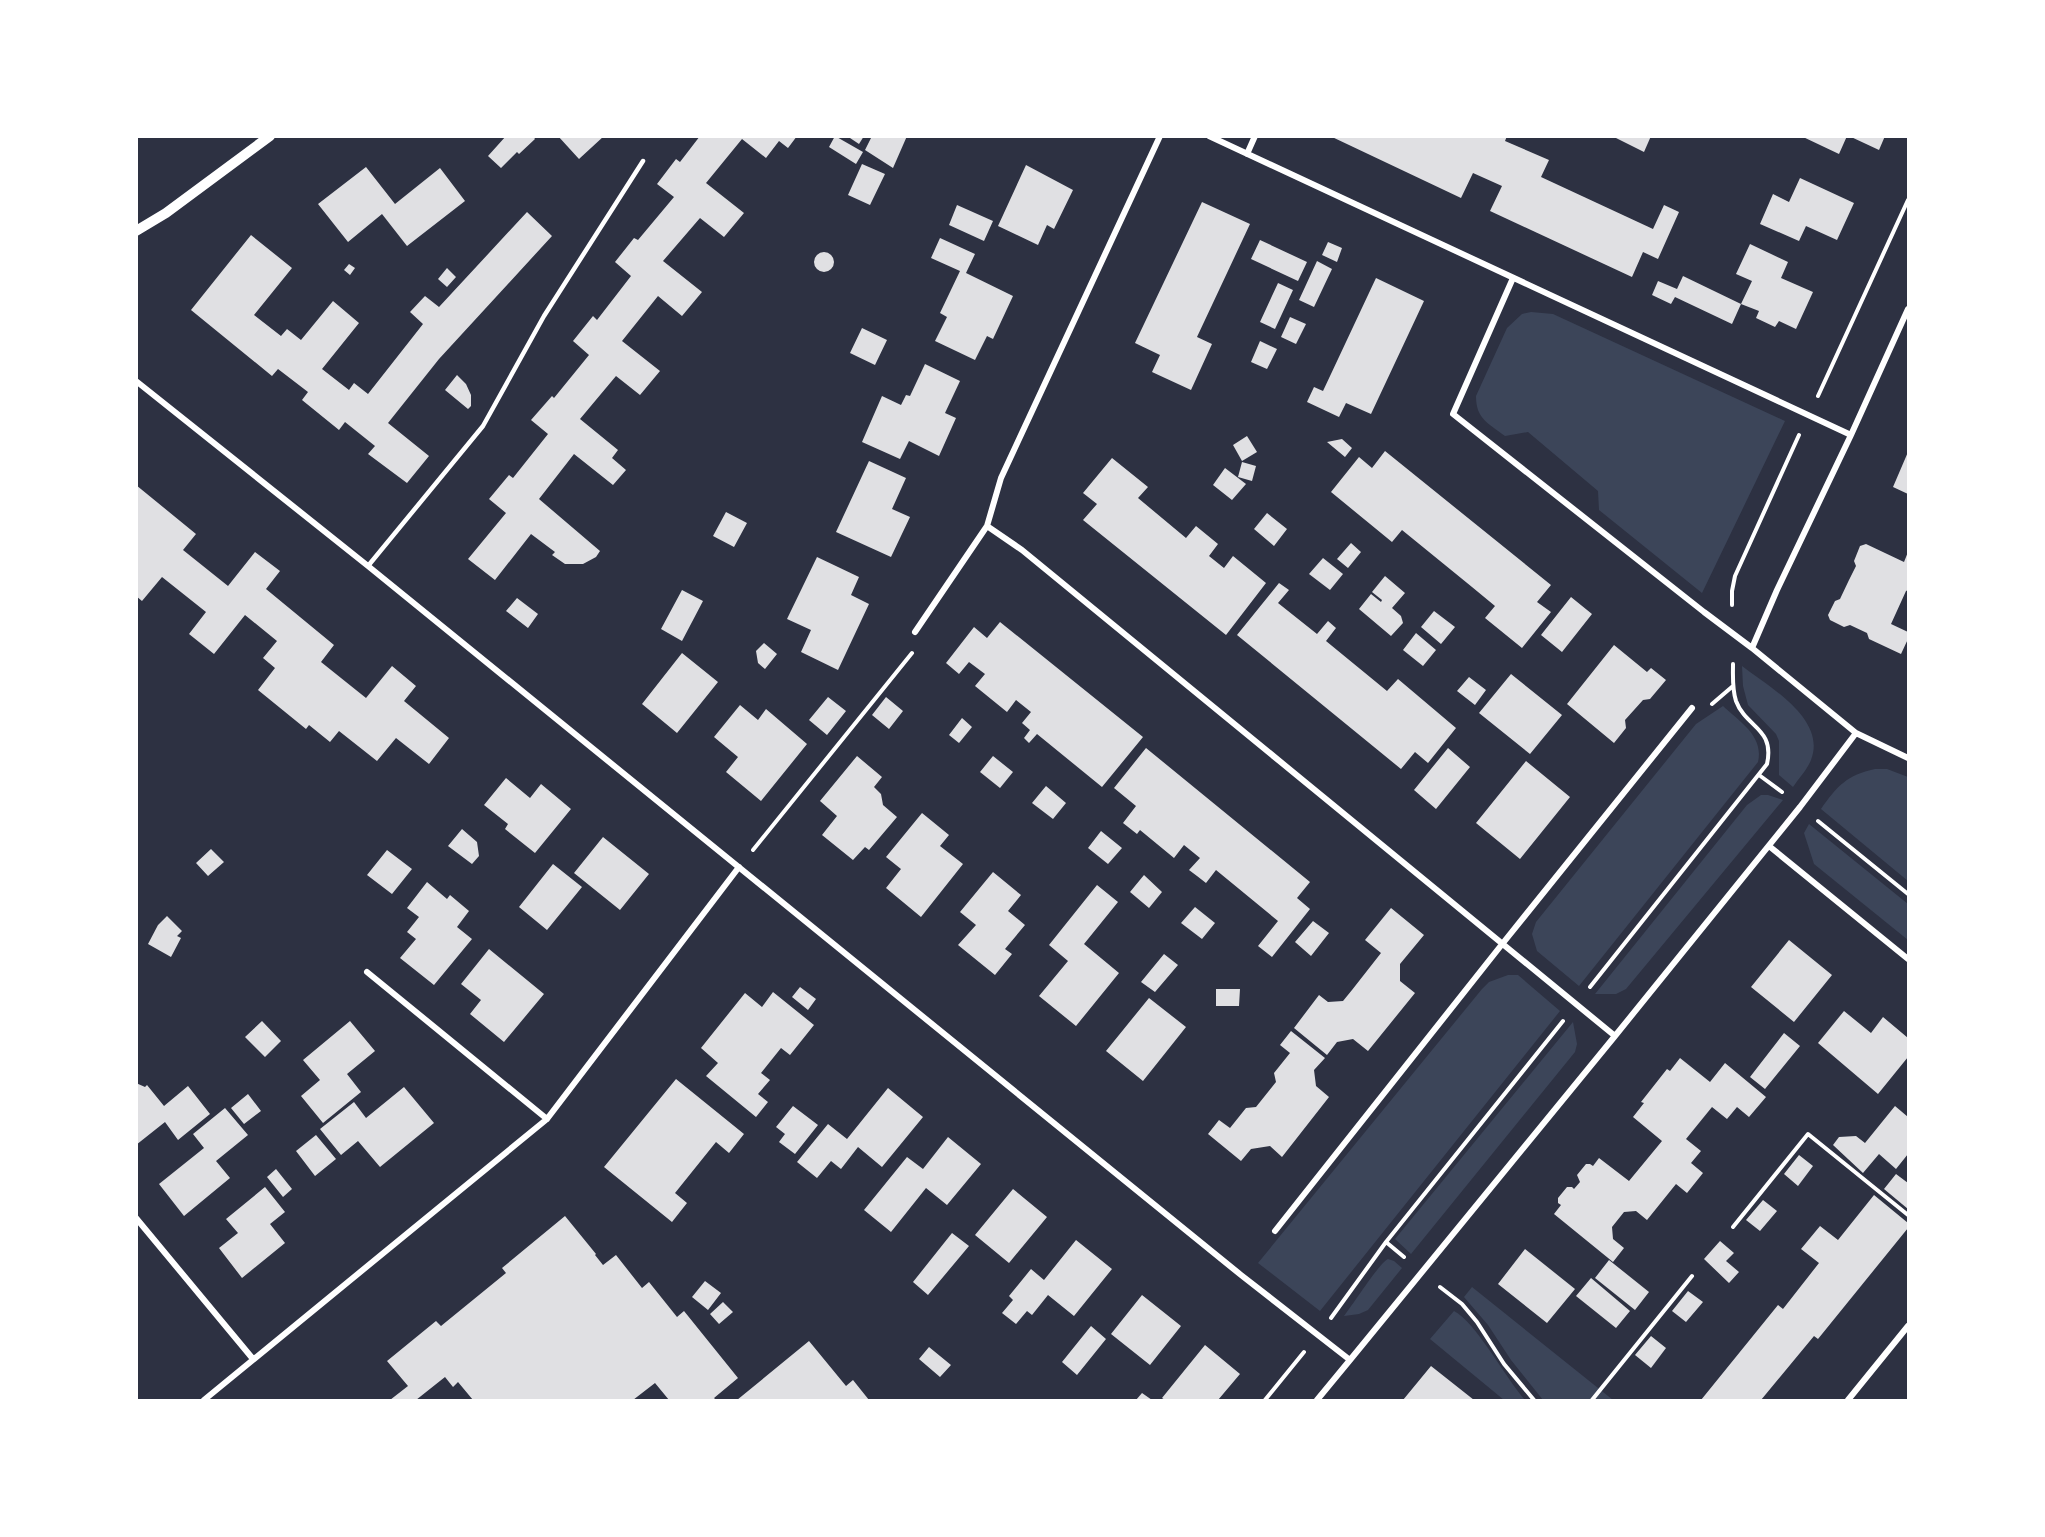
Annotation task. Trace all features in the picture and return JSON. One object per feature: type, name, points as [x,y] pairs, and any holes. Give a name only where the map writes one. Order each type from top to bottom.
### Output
[{"type":"street","points":[[136,231],[166,213],[270,136]]},
{"type":"street","points":[[915,632],[987,526],[1000,478],[1160,136]]},
{"type":"street","points":[[1209,136],[1851,435]]},
{"type":"street","points":[[1247,153],[1254,136]]},
{"type":"street","points":[[1513,278],[1453,414],[1752,648],[1856,733],[1908,758]]},
{"type":"street","points":[[1752,648],[1777,590],[1906,320],[1908,309]]},
{"type":"street","points":[[136,381],[1350,1360]]},
{"type":"street","points":[[987,526],[1022,550],[1616,1036]]},
{"type":"street","points":[[1275,1231],[1692,708]]},
{"type":"street","points":[[1317,1401],[1616,1036],[1800,807],[1856,733]]},
{"type":"street","points":[[1768,846],[1908,959]]},
{"type":"street","points":[[204,1401],[548,1119],[739,867]]},
{"type":"street","points":[[366,972],[548,1119]]},
{"type":"street","points":[[136,1218],[253,1359]]},
{"type":"street","points":[[1848,1401],[1908,1326]]},
{"type":"lane","points":[[368,566],[483,426],[544,316],[643,161]]},
{"type":"path","points":[[739,867],[923,640],[915,632]]},
{"type":"path","points":[[1760,775],[1908,894]]},
{"type":"path","points":[[1733,1227],[1808,1134],[1908,1215]]},
{"type":"path","points":[[1386,1242],[1462,1304],[1477,1322],[1504,1364],[1534,1401]]},
{"type":"path","points":[[1592,1401],[1692,1276]]},
{"type":"path","points":[[1266,1401],[1318,1335]]},
{"type":"shaded area","points":[[1531,312],[1553,314],[1785,421],[1702,593],[1599,510],[1598,491],[1528,432],[1505,436],[1484,420],[1478,410],[1476,396],[1507,328],[1522,314]]},
{"type":"shaded area","points":[[1742,666],[1793,706],[1811,731],[1814,745],[1811,760],[1793,787],[1779,775],[1779,741],[1776,734],[1748,705],[1743,686]]},
{"type":"shaded area","points":[[1723,706],[1754,737],[1759,753],[1758,762],[1579,986],[1537,951],[1532,934],[1536,922],[1696,724]]},
{"type":"shaded area","points":[[1875,769],[1887,769],[1908,777],[1908,881],[1821,809],[1832,794],[1850,778]]},
{"type":"shaded area","points":[[1761,795],[1783,800],[1626,989],[1616,994],[1595,994],[1747,805]]},
{"type":"shaded area","points":[[1809,824],[1908,904],[1908,940],[1814,864],[1804,833]]},
{"type":"shaded area","points":[[1508,975],[1518,975],[1560,1011],[1320,1311],[1258,1263],[1482,989],[1489,982]]},
{"type":"shaded area","points":[[1573,1022],[1577,1044],[1575,1052],[1411,1254],[1395,1239]]},
{"type":"shaded area","points":[[1388,1259],[1402,1268],[1368,1310],[1344,1316],[1373,1276]]},
{"type":"shaded area","points":[[1472,1287],[1613,1400],[1543,1400],[1511,1360],[1488,1325],[1464,1297]]},
{"type":"shaded area","points":[[1454,1311],[1481,1338],[1525,1400],[1504,1400],[1430,1339]]},
{"type":"building","points":[[506,136],[533,136],[535,139],[501,168],[488,156]]},
{"type":"building","points":[[558,136],[604,136],[579,159]]},
{"type":"building","points":[[700,136],[797,136],[788,148],[779,141],[766,158],[742,139],[706,183],[744,213],[724,237],[700,218],[663,261],[702,292],[682,316],[658,296],[622,341],[660,371],[640,395],[616,376],[580,419],[618,450],[612,458],[626,470],[613,485],[574,454],[539,499],[600,551],[596,557],[583,564],[565,564],[552,555],[555,552],[531,534],[495,580],[468,559],[506,513],[489,499],[509,475],[513,478],[548,434],[531,420],[552,396],[554,398],[589,355],[573,341],[593,316],[597,320],[631,276],[615,262],[634,238],[638,240],[674,197],[657,184],[676,159],[680,162]]},
{"type":"building","points":[[835,136],[863,152],[856,164],[829,147]]},
{"type":"building","points":[[847,136],[864,136],[859,144]]},
{"type":"building","points":[[872,136],[907,136],[893,168],[865,150]]},
{"type":"building","points":[[1330,136],[1507,136],[1505,141],[1549,160],[1541,177],[1653,229],[1664,205],[1679,212],[1658,259],[1643,252],[1632,277],[1490,211],[1502,186],[1473,173],[1461,198]]},
{"type":"building","points":[[1612,136],[1651,136],[1644,152]]},
{"type":"building","points":[[1801,136],[1847,136],[1839,154]]},
{"type":"building","points":[[1849,136],[1885,136],[1879,150]]},
{"type":"building","points":[[862,164],[885,174],[870,205],[848,195]]},
{"type":"building","points":[[1026,165],[1073,190],[1054,229],[1047,225],[1038,245],[998,226]]},
{"type":"building","points":[[366,167],[395,204],[440,168],[465,201],[407,246],[382,214],[348,242],[318,204]]},
{"type":"building","points":[[1800,178],[1854,203],[1837,240],[1806,226],[1799,241],[1760,224],[1773,194],[1789,202]]},
{"type":"building","points":[[1202,202],[1250,224],[1197,337],[1212,344],[1191,390],[1152,372],[1160,355],[1135,343]]},
{"type":"building","points":[[957,205],[993,221],[984,241],[949,225]]},
{"type":"building","points":[[527,212],[552,236],[439,359],[388,423],[429,456],[407,483],[368,454],[375,446],[345,422],[339,430],[302,400],[308,392],[278,369],[272,376],[191,310],[251,235],[292,268],[254,315],[281,336],[287,329],[301,340],[333,301],[359,323],[322,369],[349,390],[354,383],[368,394],[423,324],[410,312],[425,296],[439,307]]},
{"type":"building","points":[[940,238],[975,254],[966,273],[1013,296],[993,339],[987,336],[975,360],[935,341],[947,317],[940,313],[960,271],[931,258]]},
{"type":"building","points":[[1260,240],[1307,262],[1298,281],[1251,259]]},
{"type":"building","points":[[1328,242],[1342,248],[1337,262],[1322,255]]},
{"type":"building","points":[[1750,244],[1788,262],[1781,278],[1813,292],[1796,329],[1779,321],[1775,327],[1756,318],[1759,311],[1741,304],[1752,281],[1736,274]]},
{"type":"building","points":[[824,252],[831,255],[834,262],[831,269],[824,272],[817,269],[814,262],[817,255]]},
{"type":"building","points":[[1317,261],[1332,269],[1314,307],[1299,300]]},
{"type":"building","points":[[349,264],[355,268],[350,275],[344,270]]},
{"type":"building","points":[[447,268],[456,277],[447,287],[438,279]]},
{"type":"building","points":[[1683,276],[1741,304],[1732,324],[1675,297],[1671,304],[1652,295],[1658,281],[1677,289]]},
{"type":"building","points":[[1376,278],[1424,301],[1371,414],[1346,403],[1339,417],[1307,402],[1314,387],[1323,391]]},
{"type":"building","points":[[1278,283],[1293,290],[1275,329],[1260,322]]},
{"type":"building","points":[[1290,317],[1306,324],[1296,344],[1281,337]]},
{"type":"building","points":[[862,328],[887,340],[875,365],[850,353]]},
{"type":"building","points":[[1260,341],[1277,349],[1267,369],[1251,362]]},
{"type":"building","points":[[925,364],[960,381],[945,413],[956,418],[939,456],[909,441],[900,459],[862,442],[882,396],[901,405],[906,395],[910,396]]},
{"type":"building","points":[[457,375],[466,384],[471,395],[471,406],[468,409],[445,390]]},
{"type":"building","points":[[1247,436],[1257,452],[1242,461],[1233,445]]},
{"type":"building","points":[[1342,439],[1352,448],[1345,457],[1327,442]]},
{"type":"building","points":[[1385,451],[1551,585],[1537,602],[1551,612],[1522,648],[1485,618],[1495,606],[1472,587],[1402,530],[1392,542],[1331,492],[1359,457],[1372,468]]},
{"type":"building","points":[[1908,452],[1908,494],[1893,487]]},
{"type":"building","points":[[1112,458],[1148,487],[1138,498],[1186,538],[1196,526],[1218,544],[1209,556],[1224,568],[1233,556],[1266,583],[1226,635],[1083,520],[1097,504],[1083,493]]},
{"type":"building","points":[[869,461],[906,478],[892,509],[910,517],[891,557],[836,532]]},
{"type":"building","points":[[1242,462],[1256,466],[1252,481],[1238,477]]},
{"type":"building","points":[[1225,468],[1246,484],[1232,500],[1213,485]]},
{"type":"building","points":[[136,485],[196,534],[183,550],[228,586],[255,552],[280,571],[266,589],[334,645],[321,662],[366,698],[392,666],[416,686],[404,701],[449,738],[429,764],[396,738],[377,761],[339,731],[330,742],[309,725],[306,729],[258,690],[275,668],[263,658],[277,641],[245,615],[214,654],[189,634],[206,612],[162,577],[142,601],[136,596]]},
{"type":"building","points":[[726,512],[747,523],[734,547],[713,536]]},
{"type":"building","points":[[1267,513],[1287,529],[1274,546],[1254,529]]},
{"type":"building","points":[[1351,543],[1361,552],[1348,568],[1337,559]]},
{"type":"building","points":[[1866,544],[1904,562],[1908,552],[1908,590],[1891,624],[1908,632],[1908,639],[1901,654],[1869,639],[1867,633],[1850,625],[1844,627],[1830,620],[1828,615],[1835,601],[1840,599],[1856,566],[1854,561],[1860,546]]},
{"type":"building","points":[[817,557],[859,577],[851,595],[869,604],[838,670],[801,652],[811,630],[787,619]]},
{"type":"building","points":[[1323,558],[1343,574],[1330,590],[1309,574]]},
{"type":"building","points":[[1385,576],[1405,593],[1392,608],[1401,616],[1403,623],[1391,636],[1359,609],[1371,594],[1381,602],[1382,600],[1372,592]]},
{"type":"building","points":[[1279,583],[1289,590],[1278,603],[1317,634],[1328,621],[1336,628],[1326,641],[1387,691],[1398,679],[1456,728],[1428,763],[1415,752],[1401,769],[1237,635]]},
{"type":"building","points":[[682,590],[703,601],[682,641],[661,629]]},
{"type":"building","points":[[1571,597],[1592,614],[1562,652],[1541,635]]},
{"type":"building","points":[[517,598],[538,614],[528,628],[506,611]]},
{"type":"building","points":[[1434,611],[1455,627],[1441,644],[1421,627]]},
{"type":"building","points":[[1000,622],[1143,737],[1102,787],[1037,734],[1029,743],[1024,738],[1030,730],[1022,723],[1031,712],[1016,700],[1007,712],[975,686],[985,674],[969,662],[959,674],[946,663],[974,627],[987,638]]},
{"type":"building","points":[[1416,633],[1436,650],[1423,666],[1403,650]]},
{"type":"building","points":[[764,643],[777,654],[765,669],[758,663],[756,651]]},
{"type":"building","points":[[1614,645],[1647,672],[1651,668],[1666,680],[1650,699],[1643,700],[1625,720],[1626,728],[1614,743],[1567,704]]},
{"type":"building","points":[[682,653],[718,682],[677,733],[642,704]]},
{"type":"building","points":[[1511,674],[1562,715],[1530,754],[1479,713]]},
{"type":"building","points":[[1469,677],[1486,690],[1475,705],[1457,691]]},
{"type":"building","points":[[828,697],[846,711],[827,735],[809,720]]},
{"type":"building","points":[[886,697],[903,711],[889,729],[872,715]]},
{"type":"building","points":[[740,705],[758,720],[766,709],[807,744],[761,801],[726,772],[738,757],[714,737]]},
{"type":"building","points":[[962,718],[972,727],[959,743],[949,735]]},
{"type":"building","points":[[1146,748],[1310,882],[1297,898],[1310,909],[1272,957],[1258,946],[1278,921],[1216,870],[1206,883],[1189,870],[1200,858],[1184,845],[1174,858],[1140,830],[1137,834],[1123,823],[1136,806],[1114,788]]},
{"type":"building","points":[[1448,748],[1470,767],[1436,809],[1414,790]]},
{"type":"building","points":[[857,756],[882,777],[874,787],[881,794],[883,805],[897,817],[869,850],[865,847],[853,860],[822,835],[837,816],[820,801]]},
{"type":"building","points":[[993,756],[1013,772],[1000,788],[980,772]]},
{"type":"building","points":[[1526,761],[1570,797],[1520,859],[1476,823]]},
{"type":"building","points":[[506,778],[530,798],[541,784],[571,809],[535,853],[505,829],[508,824],[484,805]]},
{"type":"building","points":[[1046,786],[1066,803],[1053,819],[1032,803]]},
{"type":"building","points":[[922,813],[949,835],[940,846],[963,864],[921,917],[886,888],[901,869],[886,857]]},
{"type":"building","points":[[462,829],[477,842],[479,856],[472,864],[448,846]]},
{"type":"building","points":[[1101,831],[1122,848],[1108,864],[1088,848]]},
{"type":"building","points":[[603,837],[649,874],[620,910],[574,873]]},
{"type":"building","points":[[211,849],[224,862],[208,876],[196,863]]},
{"type":"building","points":[[387,850],[412,869],[392,894],[367,875]]},
{"type":"building","points":[[553,864],[582,887],[547,930],[519,907]]},
{"type":"building","points":[[993,872],[1021,895],[1008,911],[1025,925],[1005,949],[1012,954],[995,975],[958,945],[976,925],[960,912]]},
{"type":"building","points":[[1144,875],[1162,892],[1149,908],[1130,892]]},
{"type":"building","points":[[427,882],[447,899],[450,895],[469,911],[457,927],[472,939],[434,985],[400,958],[416,939],[407,932],[419,917],[407,908]]},
{"type":"building","points":[[1097,885],[1118,902],[1084,944],[1119,973],[1076,1026],[1039,996],[1068,961],[1049,945]]},
{"type":"building","points":[[1195,907],[1215,923],[1202,939],[1181,923]]},
{"type":"building","points":[[1391,908],[1424,935],[1400,964],[1400,981],[1415,993],[1368,1051],[1353,1039],[1337,1042],[1327,1055],[1294,1028],[1319,995],[1328,1002],[1343,1001],[1352,990],[1381,953],[1365,940]]},
{"type":"building","points":[[167,916],[182,931],[177,936],[181,938],[171,957],[148,944],[158,925]]},
{"type":"building","points":[[1313,921],[1329,933],[1311,956],[1295,942]]},
{"type":"building","points":[[1789,940],[1832,975],[1794,1022],[1751,987]]},
{"type":"building","points":[[489,949],[544,994],[504,1042],[470,1014],[481,1000],[461,984]]},
{"type":"building","points":[[1164,954],[1178,965],[1155,992],[1141,982]]},
{"type":"building","points":[[800,987],[816,999],[808,1010],[792,997]]},
{"type":"building","points":[[1216,989],[1240,989],[1239,1006],[1216,1006]]},
{"type":"building","points":[[773,992],[814,1025],[790,1055],[781,1048],[761,1073],[770,1080],[758,1094],[768,1102],[756,1117],[706,1076],[718,1063],[701,1048],[745,993],[762,1007]]},
{"type":"building","points":[[1149,998],[1186,1027],[1143,1081],[1106,1051]]},
{"type":"building","points":[[1844,1011],[1871,1033],[1883,1017],[1908,1038],[1908,1057],[1878,1094],[1818,1043]]},
{"type":"building","points":[[262,1021],[281,1041],[265,1057],[245,1037]]},
{"type":"building","points":[[350,1021],[375,1051],[347,1074],[361,1092],[323,1123],[301,1096],[320,1080],[303,1060]]},
{"type":"building","points":[[1291,1031],[1325,1058],[1314,1070],[1316,1086],[1329,1097],[1282,1157],[1270,1146],[1251,1149],[1241,1161],[1208,1134],[1219,1120],[1230,1128],[1246,1108],[1256,1107],[1276,1082],[1274,1073],[1290,1053],[1280,1045]]},
{"type":"building","points":[[1784,1033],[1800,1046],[1765,1089],[1750,1077]]},
{"type":"building","points":[[1680,1058],[1710,1082],[1725,1063],[1766,1097],[1749,1117],[1737,1107],[1727,1119],[1712,1107],[1686,1139],[1701,1151],[1691,1163],[1703,1173],[1687,1193],[1676,1184],[1647,1220],[1636,1211],[1624,1212],[1612,1227],[1613,1239],[1624,1248],[1613,1262],[1554,1214],[1561,1205],[1558,1203],[1558,1198],[1567,1187],[1574,1189],[1580,1182],[1577,1175],[1586,1164],[1593,1166],[1599,1158],[1629,1181],[1662,1141],[1633,1117],[1644,1103],[1641,1102],[1667,1069],[1670,1071]]},
{"type":"building","points":[[676,1079],[744,1134],[729,1153],[716,1142],[675,1193],[687,1203],[672,1222],[604,1167]]},
{"type":"building","points":[[136,1083],[145,1087],[147,1085],[164,1106],[188,1086],[210,1114],[178,1140],[165,1122],[136,1145]]},
{"type":"building","points":[[404,1087],[434,1123],[380,1167],[358,1141],[341,1155],[320,1129],[354,1102],[366,1118]]},
{"type":"building","points":[[888,1088],[923,1117],[882,1167],[858,1147],[841,1169],[831,1161],[817,1178],[797,1162],[828,1124],[847,1139]]},
{"type":"building","points":[[248,1094],[261,1111],[244,1124],[231,1108]]},
{"type":"building","points":[[793,1106],[818,1125],[795,1154],[779,1142],[785,1134],[776,1127]]},
{"type":"building","points":[[1895,1106],[1908,1117],[1908,1154],[1896,1169],[1879,1154],[1863,1173],[1833,1145],[1839,1137],[1856,1136],[1865,1143]]},
{"type":"building","points":[[225,1108],[248,1135],[216,1161],[230,1178],[184,1216],[159,1184],[204,1148],[193,1134]]},
{"type":"building","points":[[316,1135],[336,1159],[315,1176],[296,1151]]},
{"type":"building","points":[[948,1137],[981,1164],[947,1205],[926,1188],[891,1232],[864,1210],[907,1157],[923,1169]]},
{"type":"building","points":[[1799,1155],[1813,1166],[1798,1186],[1784,1174]]},
{"type":"building","points":[[276,1169],[292,1189],[283,1197],[267,1177]]},
{"type":"building","points":[[1896,1174],[1908,1183],[1908,1209],[1884,1189]]},
{"type":"building","points":[[265,1187],[285,1212],[270,1224],[285,1243],[242,1278],[219,1248],[238,1233],[226,1219]]},
{"type":"building","points":[[1013,1189],[1047,1217],[1009,1263],[975,1235]]},
{"type":"building","points":[[1874,1195],[1908,1223],[1908,1228],[1818,1339],[1814,1336],[1761,1400],[1701,1400],[1778,1305],[1783,1309],[1819,1263],[1801,1249],[1820,1226],[1838,1240]]},
{"type":"building","points":[[1763,1200],[1777,1211],[1760,1231],[1746,1220]]},
{"type":"building","points":[[565,1216],[603,1265],[616,1255],[642,1288],[649,1282],[677,1317],[684,1311],[738,1378],[714,1398],[716,1400],[669,1400],[655,1383],[633,1400],[473,1400],[458,1382],[453,1387],[445,1377],[416,1400],[390,1400],[408,1386],[387,1361],[436,1321],[441,1326],[506,1273],[502,1268]]},
{"type":"building","points":[[952,1233],[969,1246],[928,1295],[913,1282]]},
{"type":"building","points":[[1076,1240],[1112,1269],[1074,1316],[1048,1295],[1032,1315],[1027,1311],[1016,1324],[1002,1313],[1013,1300],[1009,1296],[1031,1269],[1044,1280]]},
{"type":"building","points":[[1720,1241],[1734,1253],[1726,1261],[1739,1272],[1729,1283],[1704,1259]]},
{"type":"building","points":[[1525,1249],[1575,1289],[1547,1323],[1498,1284]]},
{"type":"building","points":[[1609,1260],[1649,1292],[1635,1310],[1595,1278]]},
{"type":"building","points":[[1591,1278],[1630,1311],[1616,1328],[1576,1296]]},
{"type":"building","points":[[705,1281],[721,1293],[708,1310],[692,1297]]},
{"type":"building","points":[[1688,1291],[1703,1302],[1686,1322],[1672,1311]]},
{"type":"building","points":[[1142,1295],[1181,1326],[1150,1365],[1111,1334]]},
{"type":"building","points":[[723,1302],[733,1312],[719,1324],[710,1314]]},
{"type":"building","points":[[1091,1326],[1106,1339],[1077,1375],[1062,1362]]},
{"type":"building","points":[[1651,1336],[1666,1348],[1651,1368],[1635,1355]]},
{"type":"building","points":[[809,1341],[846,1386],[853,1380],[869,1400],[737,1400]]},
{"type":"building","points":[[1205,1345],[1240,1374],[1218,1400],[1165,1400],[1162,1398]]},
{"type":"building","points":[[929,1347],[951,1365],[940,1377],[919,1359]]},
{"type":"building","points":[[1431,1366],[1474,1400],[1403,1400]]},
{"type":"building","points":[[1142,1393],[1152,1400],[1136,1400]]}]
